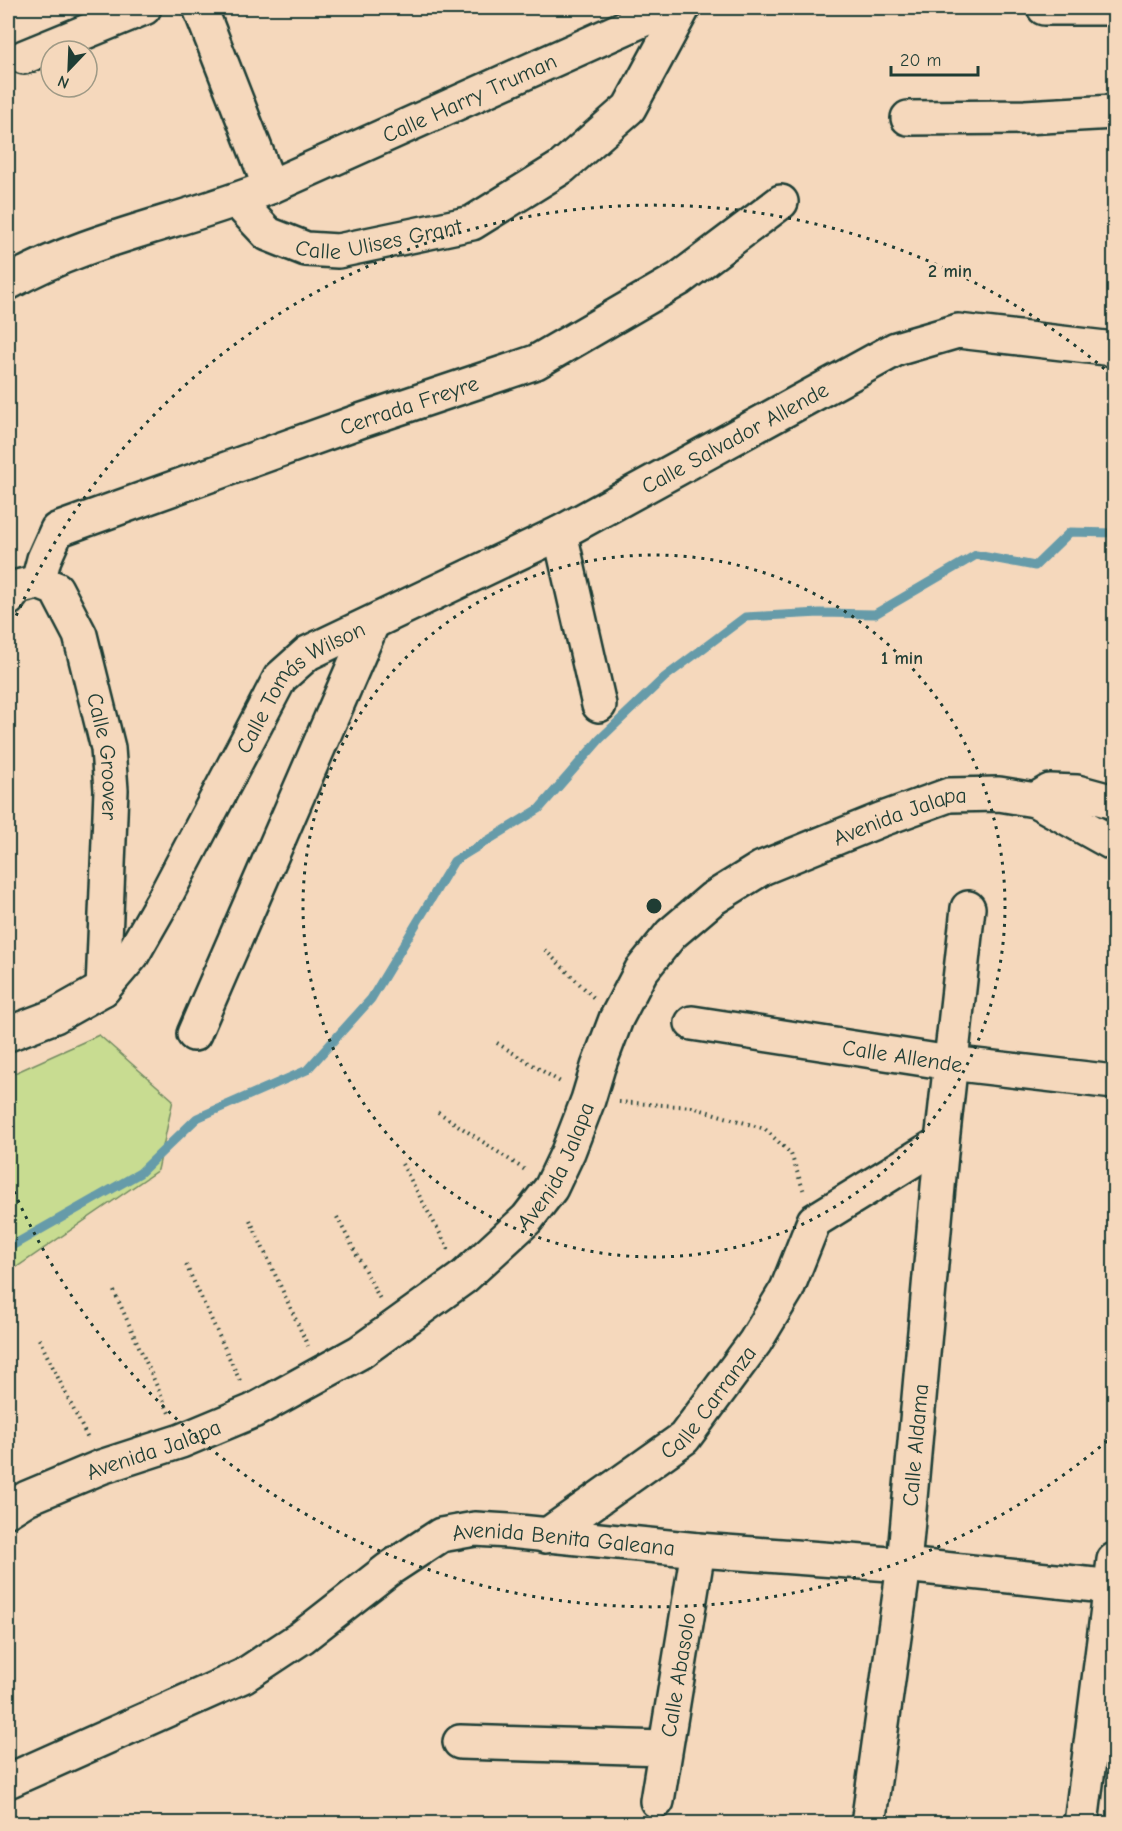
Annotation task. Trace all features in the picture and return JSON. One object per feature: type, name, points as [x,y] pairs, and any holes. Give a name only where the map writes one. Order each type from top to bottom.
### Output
[{"type":"street","points":[[24,57],[144,8]]},
{"type":"street","points":[[200,8],[270,187]]},
{"type":"street","name":"Calle Harry Truman","points":[[237,201],[669,8]]},
{"type":"street","name":"Calle Ulises Grant","points":[[237,201],[268,234],[306,249],[338,251],[472,223],[562,167],[629,108],[683,8]]},
{"type":"street","points":[[1044,8],[1114,8]]},
{"type":"street","points":[[908,118],[1025,117],[1114,112]]},
{"type":"street","points":[[8,283],[84,248],[237,201]]},
{"type":"street","name":"Cerrada Freyre","points":[[38,582],[44,559],[57,530],[360,421],[536,362],[679,279],[781,202]]},
{"type":"street","name":"Calle Salvador Allende","points":[[372,624],[560,533],[896,349],[958,331],[1114,349]]},
{"type":"street","points":[[560,533],[599,705]]},
{"type":"street","points":[[8,599],[17,587],[38,582]]},
{"type":"street","name":"Calle Groover","points":[[38,582],[56,589],[80,635],[108,748],[111,790],[104,989]]},
{"type":"street","name":"Calle Tomás Wilson","points":[[8,1034],[56,1016],[104,989],[132,956],[280,678],[308,653],[372,624]]},
{"type":"street","name":"Calle Tomás Wilson","points":[[194,1035],[372,624]]},
{"type":"street","points":[[1114,802],[1077,792],[1050,791],[1035,800],[1114,844]]},
{"type":"street","name":"Avenida Jalapa","points":[[8,1510],[27,1498],[101,1467],[181,1441],[254,1411],[360,1352],[464,1277],[527,1219],[551,1188],[588,1100],[615,1019],[641,971],[671,934],[712,898],[762,868],[880,820],[949,795],[999,794],[1035,800]]},
{"type":"street","points":[[950,1063],[968,908]]},
{"type":"street","name":"Calle Allende","points":[[692,1023],[950,1063],[1114,1082]]},
{"type":"street","name":"Calle Aldama","points":[[868,1824],[904,1565],[950,1063]]},
{"type":"street","points":[[814,1221],[942,1142]]},
{"type":"street","name":"Calle Carranza","points":[[546,1536],[684,1438],[755,1342],[788,1289],[814,1221]]},
{"type":"street","name":"Avenida Benita Galeana","points":[[8,1781],[243,1676],[302,1637],[390,1569],[441,1535],[475,1529],[698,1550],[1114,1578]]},
{"type":"street","name":"Calle Abasolo","points":[[657,1801],[698,1550]]},
{"type":"street","points":[[1081,1824],[1114,1578]]},
{"type":"street","points":[[460,1742],[665,1748]]},
{"type":"path","points":[[545,950],[615,1019]]},
{"type":"path","points":[[497,1042],[588,1100],[692,1107],[765,1129],[791,1154],[814,1221]]},
{"type":"path","points":[[438,1112],[551,1188]]},
{"type":"path","points":[[402,1164],[464,1277]]},
{"type":"path","points":[[337,1217],[394,1326]]},
{"type":"path","points":[[250,1220],[321,1374]]},
{"type":"path","points":[[186,1264],[254,1411]]},
{"type":"path","points":[[114,1291],[181,1441]]},
{"type":"path","points":[[39,1339],[101,1467]]},
{"type":"green space","points":[[99,1035],[173,1100],[158,1170],[8,1273],[8,1076]]},
{"type":"waterway","points":[[8,1248],[140,1173],[197,1118],[307,1070],[371,999],[454,861],[539,809],[600,739],[665,677],[745,617],[820,613],[875,614],[976,555],[1035,566],[1070,532],[1114,533]]}]
